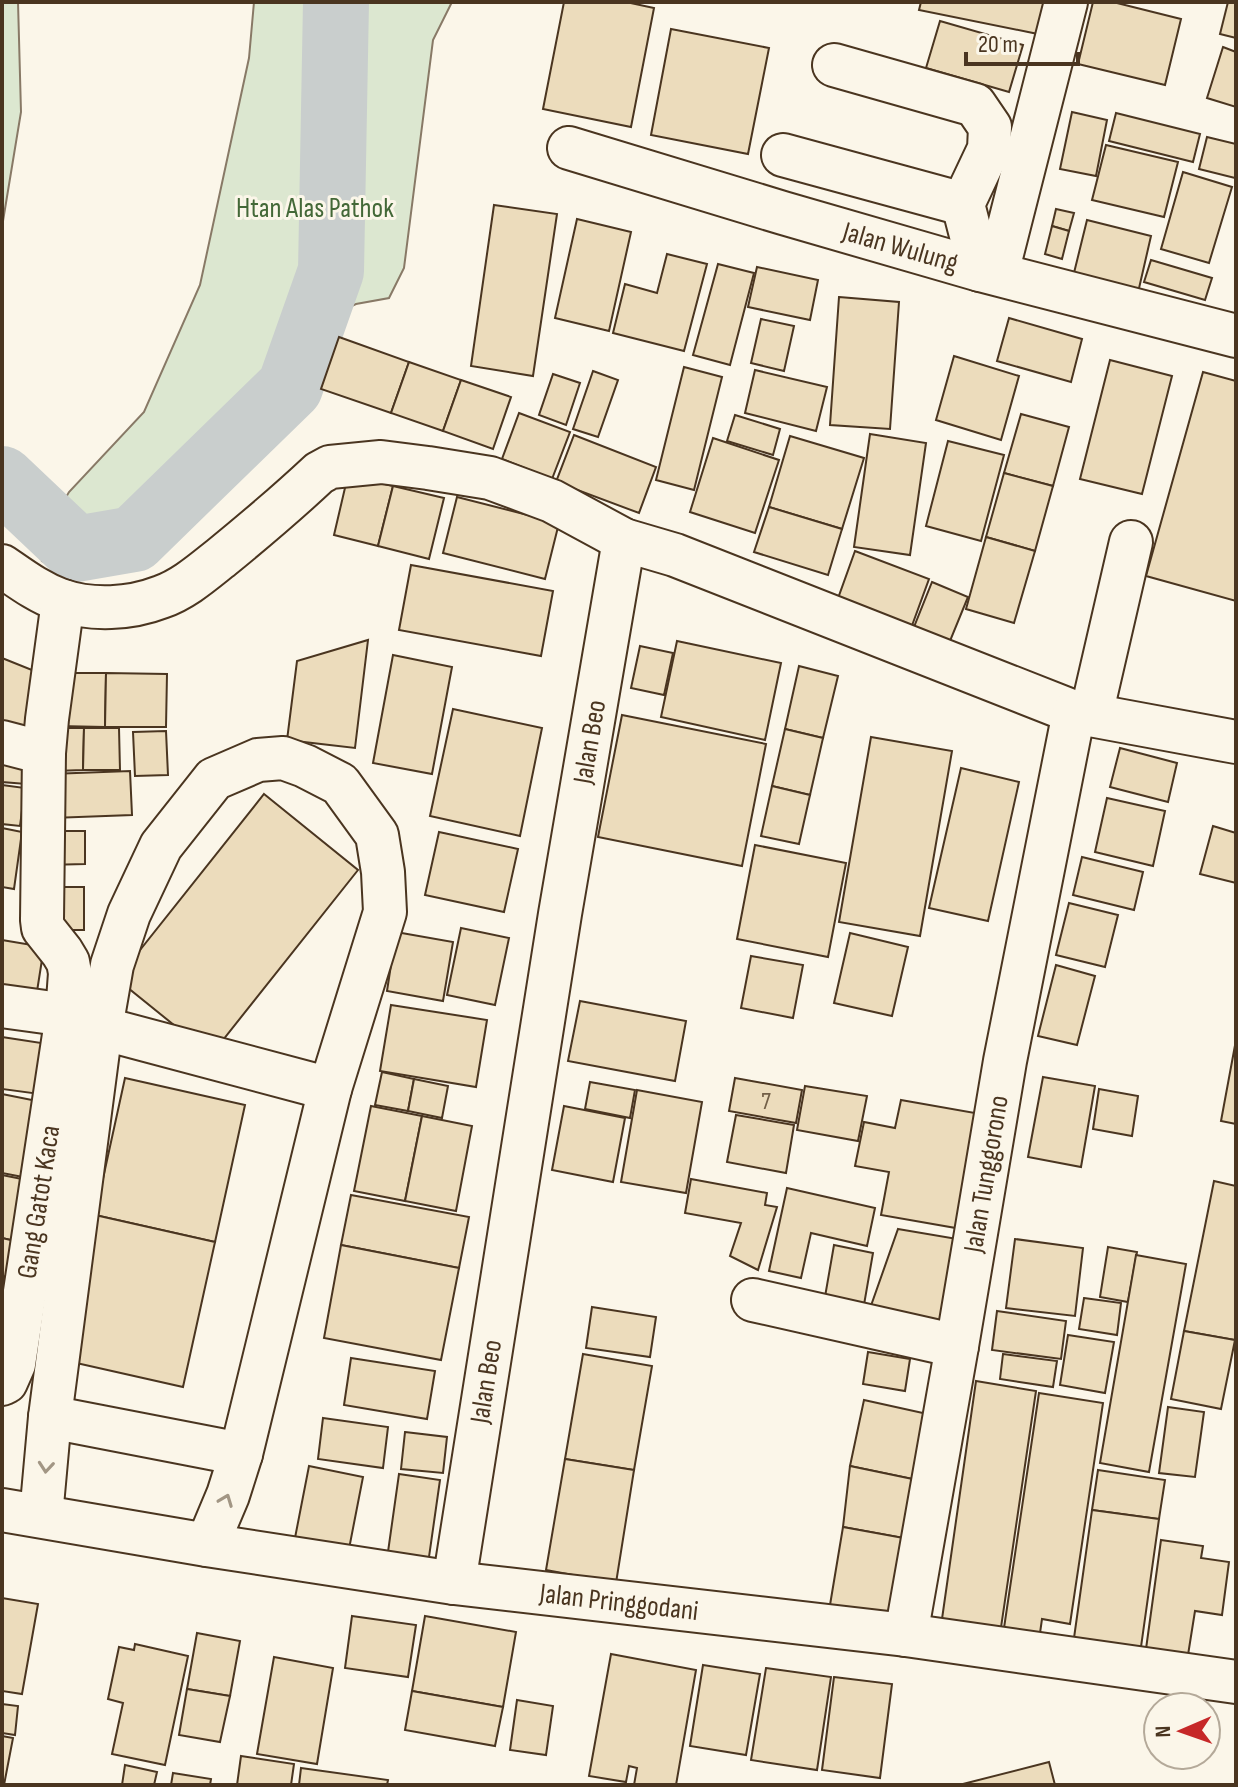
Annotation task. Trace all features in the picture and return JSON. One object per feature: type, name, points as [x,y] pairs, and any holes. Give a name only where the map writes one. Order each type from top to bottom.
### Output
[{"type":"street","points":[[988,271],[1066,2]]},
{"type":"street","points":[[834,65],[975,105],[990,127],[989,149],[963,204],[988,271]]},
{"type":"street","name":"Jalan Wulung","points":[[569,148],[988,271],[1236,336]]},
{"type":"street","points":[[783,155],[963,204]]},
{"type":"street","points":[[2,566],[38,591],[63,601],[93,607],[124,607],[161,598],[182,588],[330,467],[381,462],[413,466],[490,478],[552,501],[624,540],[675,555],[1082,714],[1236,742]]},
{"type":"street","name":"Jalan Beo","points":[[454,1583],[560,914],[624,540]]},
{"type":"street","name":"Jalan Tunggorono","points":[[906,1635],[1005,1061],[1082,714],[1131,542]]},
{"type":"street","points":[[21,1513],[50,1417],[84,1021],[68,962],[43,928],[42,920],[44,753],[63,601]]},
{"type":"street","points":[[2,742],[44,753]]},
{"type":"street","points":[[84,1021],[112,965],[129,914],[161,846],[214,779],[258,760],[283,758],[340,784],[377,835],[385,912],[330,1089],[241,1454],[207,1545]]},
{"type":"street","points":[[2,1006],[84,1021],[330,1089]]},
{"type":"street","name":"Gang Gatot Kaca","points":[[2,1384],[6,1382],[14,1364],[84,1021]]},
{"type":"street","points":[[753,1300],[957,1346]]},
{"type":"street","points":[[50,1417],[241,1454]]},
{"type":"street","name":"Jalan Pringgodani","points":[[21,1513],[454,1583],[906,1635],[1236,1682]]},
{"type":"street","points":[[1236,1676],[1236,1682]]},
{"type":"green space","points":[[2,2],[18,2],[21,112],[2,227]]},
{"type":"green space","name":"Htan Alas Pathok","points":[[254,2],[452,2],[433,40],[404,268],[389,298],[356,304],[326,318],[272,419],[109,564],[74,573],[42,561],[51,523],[69,492],[144,412],[200,285],[249,58]]},
{"type":"building","points":[[564,2],[626,2],[654,8],[631,127],[543,109]]},
{"type":"building","points":[[921,2],[1044,2],[1038,34],[919,10]]},
{"type":"building","points":[[1093,2],[1113,2],[1181,19],[1165,85],[1078,64]]},
{"type":"building","points":[[1228,2],[1236,2],[1236,38],[1220,34]]},
{"type":"building","points":[[940,21],[1023,45],[1009,92],[926,68]]},
{"type":"building","points":[[671,29],[769,48],[748,154],[651,135]]},
{"type":"building","points":[[1223,47],[1236,52],[1236,107],[1207,98]]},
{"type":"building","points":[[1072,112],[1107,120],[1096,176],[1060,169]]},
{"type":"building","points":[[1116,113],[1200,134],[1193,162],[1109,141]]},
{"type":"building","points":[[1207,137],[1236,144],[1235,178],[1199,169]]},
{"type":"building","points":[[1106,145],[1178,162],[1164,217],[1092,200]]},
{"type":"building","points":[[1183,172],[1232,187],[1209,263],[1161,249]]},
{"type":"building","points":[[494,205],[557,214],[533,376],[471,366]]},
{"type":"building","points":[[1056,209],[1074,213],[1069,231],[1052,226]]},
{"type":"building","points":[[577,219],[631,232],[609,331],[555,318]]},
{"type":"building","points":[[1087,220],[1151,236],[1137,297],[1072,281]]},
{"type":"building","points":[[1052,226],[1069,231],[1062,259],[1045,254]]},
{"type":"building","points":[[667,254],[707,264],[684,351],[613,333],[625,284],[657,293]]},
{"type":"building","points":[[1151,260],[1212,278],[1205,300],[1144,282]]},
{"type":"building","points":[[718,264],[754,273],[730,365],[693,355]]},
{"type":"building","points":[[757,267],[818,280],[810,320],[748,307]]},
{"type":"building","points":[[839,297],[899,302],[890,429],[830,425]]},
{"type":"building","points":[[1009,318],[1082,339],[1071,382],[997,361]]},
{"type":"building","points":[[761,319],[794,326],[784,371],[751,363]]},
{"type":"building","points":[[339,337],[409,362],[391,413],[321,389]]},
{"type":"building","points":[[954,356],[1019,376],[1001,440],[936,420]]},
{"type":"building","points":[[1110,360],[1172,376],[1142,494],[1080,479]]},
{"type":"building","points":[[409,362],[461,380],[443,431],[391,413]]},
{"type":"building","points":[[684,367],[722,377],[694,490],[656,480]]},
{"type":"building","points":[[755,370],[827,387],[816,431],[745,413]]},
{"type":"building","points":[[593,371],[618,380],[598,437],[573,429]]},
{"type":"building","points":[[1203,372],[1236,381],[1236,601],[1146,576]]},
{"type":"building","points":[[553,374],[580,383],[566,425],[539,415]]},
{"type":"building","points":[[461,380],[511,397],[493,449],[443,431]]},
{"type":"building","points":[[519,413],[570,432],[552,479],[502,459]]},
{"type":"building","points":[[1021,414],[1069,427],[1053,486],[1004,473]]},
{"type":"building","points":[[735,415],[780,429],[773,455],[727,441]]},
{"type":"building","points":[[870,434],[926,443],[910,555],[854,547]]},
{"type":"building","points":[[574,435],[656,467],[639,513],[556,482]]},
{"type":"building","points":[[790,436],[864,458],[842,529],[769,507]]},
{"type":"building","points":[[713,438],[779,460],[755,533],[690,512]]},
{"type":"building","points":[[948,441],[1004,455],[981,541],[926,526]]},
{"type":"building","points":[[1004,473],[1053,486],[1035,551],[986,537]]},
{"type":"building","points":[[348,475],[393,486],[378,546],[334,535]]},
{"type":"building","points":[[393,486],[444,498],[429,559],[378,546]]},
{"type":"building","points":[[457,497],[559,523],[545,579],[443,553]]},
{"type":"building","points":[[769,507],[842,529],[828,575],[754,552]]},
{"type":"building","points":[[986,537],[1035,551],[1014,623],[966,609]]},
{"type":"building","points":[[855,551],[929,579],[910,631],[836,604]]},
{"type":"building","points":[[411,565],[553,591],[541,656],[399,630]]},
{"type":"building","points":[[932,582],[968,597],[950,641],[914,627]]},
{"type":"building","points":[[368,640],[355,748],[287,740],[297,661]]},
{"type":"building","points":[[677,641],[781,663],[765,740],[661,717]]},
{"type":"building","points":[[640,646],[673,653],[664,695],[631,688]]},
{"type":"building","points":[[393,655],[452,667],[432,774],[373,763]]},
{"type":"building","points":[[2,658],[47,676],[20,743],[2,736]]},
{"type":"building","points":[[799,666],[838,676],[823,738],[785,729]]},
{"type":"building","points":[[59,673],[106,673],[105,727],[58,726]]},
{"type":"building","points":[[106,673],[167,674],[166,727],[105,727]]},
{"type":"building","points":[[453,709],[542,728],[520,836],[430,816]]},
{"type":"building","points":[[622,715],[766,744],[742,866],[598,837]]},
{"type":"building","points":[[55,728],[84,728],[83,770],[55,771]]},
{"type":"building","points":[[84,728],[119,728],[120,770],[83,770]]},
{"type":"building","points":[[785,729],[823,738],[810,795],[772,786]]},
{"type":"building","points":[[166,731],[168,775],[135,776],[133,732]]},
{"type":"building","points":[[871,737],[952,751],[920,936],[839,922]]},
{"type":"building","points":[[1120,748],[1177,763],[1168,802],[1110,787]]},
{"type":"building","points":[[2,751],[29,754],[26,784],[2,782]]},
{"type":"building","points":[[961,768],[1019,782],[988,921],[929,908]]},
{"type":"building","points":[[130,771],[132,815],[52,818],[50,774]]},
{"type":"building","points":[[2,785],[25,788],[20,826],[2,824]]},
{"type":"building","points":[[772,786],[810,795],[799,844],[761,836]]},
{"type":"building","points":[[264,794],[358,870],[211,1055],[117,979]]},
{"type":"building","points":[[1107,798],[1165,811],[1153,866],[1095,852]]},
{"type":"building","points":[[1213,826],[1236,833],[1236,883],[1200,874]]},
{"type":"building","points":[[2,828],[22,832],[14,889],[2,887]]},
{"type":"building","points":[[46,831],[85,831],[85,864],[46,865]]},
{"type":"building","points":[[439,832],[518,849],[504,912],[425,895]]},
{"type":"building","points":[[755,845],[846,863],[828,957],[737,939]]},
{"type":"building","points":[[1082,857],[1143,872],[1134,910],[1073,895]]},
{"type":"building","points":[[50,887],[84,887],[84,930],[51,930]]},
{"type":"building","points":[[1069,903],[1118,915],[1105,967],[1056,955]]},
{"type":"building","points":[[461,928],[509,938],[495,1005],[447,995]]},
{"type":"building","points":[[396,932],[453,942],[443,1001],[387,991]]},
{"type":"building","points":[[850,933],[908,947],[892,1016],[834,1003]]},
{"type":"building","points":[[2,940],[44,947],[35,1004],[2,998]]},
{"type":"building","points":[[751,956],[803,965],[793,1018],[741,1008]]},
{"type":"building","points":[[1056,965],[1095,976],[1077,1045],[1038,1036]]},
{"type":"building","points":[[580,1001],[686,1021],[675,1081],[568,1061]]},
{"type":"building","points":[[391,1005],[487,1020],[476,1087],[380,1071]]},
{"type":"building","points":[[2,1037],[61,1046],[54,1096],[2,1089]]},
{"type":"building","points":[[1236,1040],[1236,1124],[1221,1121]]},
{"type":"building","points":[[382,1072],[414,1079],[408,1111],[375,1105]]},
{"type":"building","points":[[1043,1077],[1095,1086],[1081,1167],[1028,1157]]},
{"type":"building","points":[[125,1078],[245,1105],[215,1242],[95,1215]]},
{"type":"building","points":[[735,1078],[802,1090],[796,1123],[729,1111]]},
{"type":"building","points":[[414,1079],[448,1086],[442,1118],[408,1111]]},
{"type":"building","points":[[590,1082],[635,1090],[630,1118],[585,1109]]},
{"type":"building","points":[[805,1086],[867,1096],[858,1141],[797,1130]]},
{"type":"building","points":[[1099,1089],[1138,1096],[1132,1136],[1093,1129]]},
{"type":"building","points":[[637,1090],[702,1102],[686,1193],[621,1182]]},
{"type":"building","points":[[2,1094],[42,1102],[28,1178],[2,1173]]},
{"type":"building","points":[[901,1100],[992,1116],[973,1231],[881,1215],[889,1172],[855,1166],[864,1122],[895,1128]]},
{"type":"building","points":[[371,1106],[422,1116],[405,1201],[354,1191]]},
{"type":"building","points":[[564,1106],[625,1118],[613,1182],[552,1170]]},
{"type":"building","points":[[736,1115],[794,1125],[786,1173],[727,1162]]},
{"type":"building","points":[[422,1116],[472,1126],[456,1211],[405,1201]]},
{"type":"building","points":[[2,1175],[27,1180],[15,1241],[2,1238]]},
{"type":"building","points":[[691,1179],[767,1193],[765,1205],[777,1207],[758,1270],[730,1256],[741,1223],[685,1213]]},
{"type":"building","points":[[1214,1181],[1236,1186],[1235,1340],[1184,1331]]},
{"type":"building","points":[[787,1188],[875,1208],[867,1246],[811,1233],[801,1278],[769,1271]]},
{"type":"building","points":[[351,1195],[469,1217],[459,1268],[341,1245]]},
{"type":"building","points":[[95,1215],[215,1242],[183,1387],[63,1360]]},
{"type":"building","points":[[898,1229],[969,1241],[943,1335],[867,1317]]},
{"type":"building","points":[[2,1238],[15,1241],[8,1277],[2,1276]]},
{"type":"building","points":[[1015,1239],[1083,1248],[1075,1316],[1006,1308]]},
{"type":"building","points":[[341,1245],[459,1268],[441,1360],[324,1338]]},
{"type":"building","points":[[834,1245],[873,1253],[861,1322],[822,1314]]},
{"type":"building","points":[[1108,1247],[1137,1252],[1128,1302],[1100,1297]]},
{"type":"building","points":[[1136,1255],[1186,1264],[1149,1472],[1100,1463]]},
{"type":"building","points":[[1084,1298],[1121,1303],[1117,1335],[1079,1329]]},
{"type":"building","points":[[592,1307],[656,1317],[650,1357],[586,1348]]},
{"type":"building","points":[[997,1311],[1066,1321],[1061,1359],[992,1350]]},
{"type":"building","points":[[1184,1331],[1235,1340],[1221,1409],[1171,1399]]},
{"type":"building","points":[[1068,1335],[1114,1342],[1105,1393],[1060,1385]]},
{"type":"building","points":[[868,1352],[910,1359],[905,1391],[863,1384]]},
{"type":"building","points":[[583,1354],[652,1366],[634,1470],[565,1459]]},
{"type":"building","points":[[1003,1354],[1057,1361],[1053,1387],[1000,1379]]},
{"type":"building","points":[[351,1358],[435,1371],[427,1419],[344,1405]]},
{"type":"building","points":[[976,1381],[1036,1391],[999,1641],[940,1633]]},
{"type":"building","points":[[1039,1393],[1103,1403],[1070,1624],[1042,1619],[1040,1633],[1004,1628]]},
{"type":"building","points":[[864,1400],[941,1417],[927,1482],[850,1466]]},
{"type":"building","points":[[1168,1407],[1204,1412],[1195,1477],[1159,1473]]},
{"type":"building","points":[[323,1418],[388,1427],[383,1468],[318,1459]]},
{"type":"building","points":[[405,1432],[447,1437],[443,1473],[401,1469]]},
{"type":"building","points":[[565,1459],[634,1470],[616,1583],[546,1570]]},
{"type":"building","points":[[309,1466],[363,1477],[348,1554],[294,1543]]},
{"type":"building","points":[[850,1466],[927,1482],[920,1541],[843,1527]]},
{"type":"building","points":[[1098,1470],[1165,1480],[1159,1519],[1092,1510]]},
{"type":"building","points":[[399,1474],[440,1480],[428,1564],[387,1559]]},
{"type":"building","points":[[1092,1510],[1159,1519],[1141,1647],[1074,1638]]},
{"type":"building","points":[[843,1527],[920,1541],[907,1618],[830,1605]]},
{"type":"building","points":[[1161,1540],[1203,1546],[1201,1558],[1229,1562],[1222,1615],[1195,1611],[1188,1655],[1146,1649]]},
{"type":"building","points":[[2,1598],[38,1604],[22,1694],[2,1691]]},
{"type":"building","points":[[352,1616],[416,1625],[408,1677],[345,1668]]},
{"type":"building","points":[[425,1616],[516,1632],[503,1707],[412,1691]]},
{"type":"building","points":[[197,1633],[240,1641],[230,1696],[187,1689]]},
{"type":"building","points":[[135,1644],[188,1656],[165,1765],[112,1754],[123,1703],[108,1699],[119,1647],[134,1650]]},
{"type":"building","points":[[611,1654],[696,1670],[676,1785],[634,1785],[637,1768],[629,1766],[626,1782],[589,1776]]},
{"type":"building","points":[[274,1657],[333,1668],[317,1764],[257,1754]]},
{"type":"building","points":[[703,1665],[760,1674],[746,1755],[690,1746]]},
{"type":"building","points":[[766,1668],[831,1677],[817,1770],[751,1760]]},
{"type":"building","points":[[834,1677],[892,1684],[880,1778],[822,1770]]},
{"type":"building","points":[[187,1689],[230,1696],[220,1742],[179,1735]]},
{"type":"building","points":[[412,1691],[503,1707],[495,1746],[405,1730]]},
{"type":"building","points":[[517,1700],[553,1706],[546,1755],[510,1750]]},
{"type":"building","points":[[2,1704],[18,1706],[15,1735],[2,1733]]},
{"type":"building","points":[[2,1736],[13,1738],[4,1785],[2,1785]]},
{"type":"building","points":[[241,1756],[294,1764],[291,1785],[237,1785]]},
{"type":"building","points":[[1049,1762],[1055,1785],[959,1785]]},
{"type":"building","points":[[125,1765],[157,1772],[154,1785],[122,1785]]},
{"type":"building","points":[[301,1768],[388,1780],[387,1785],[299,1785]]},
{"type":"building","points":[[173,1773],[211,1779],[210,1785],[171,1785]]},
{"type":"waterway","points":[[2,479],[76,549],[134,539],[290,387],[331,271],[336,2]]}]
